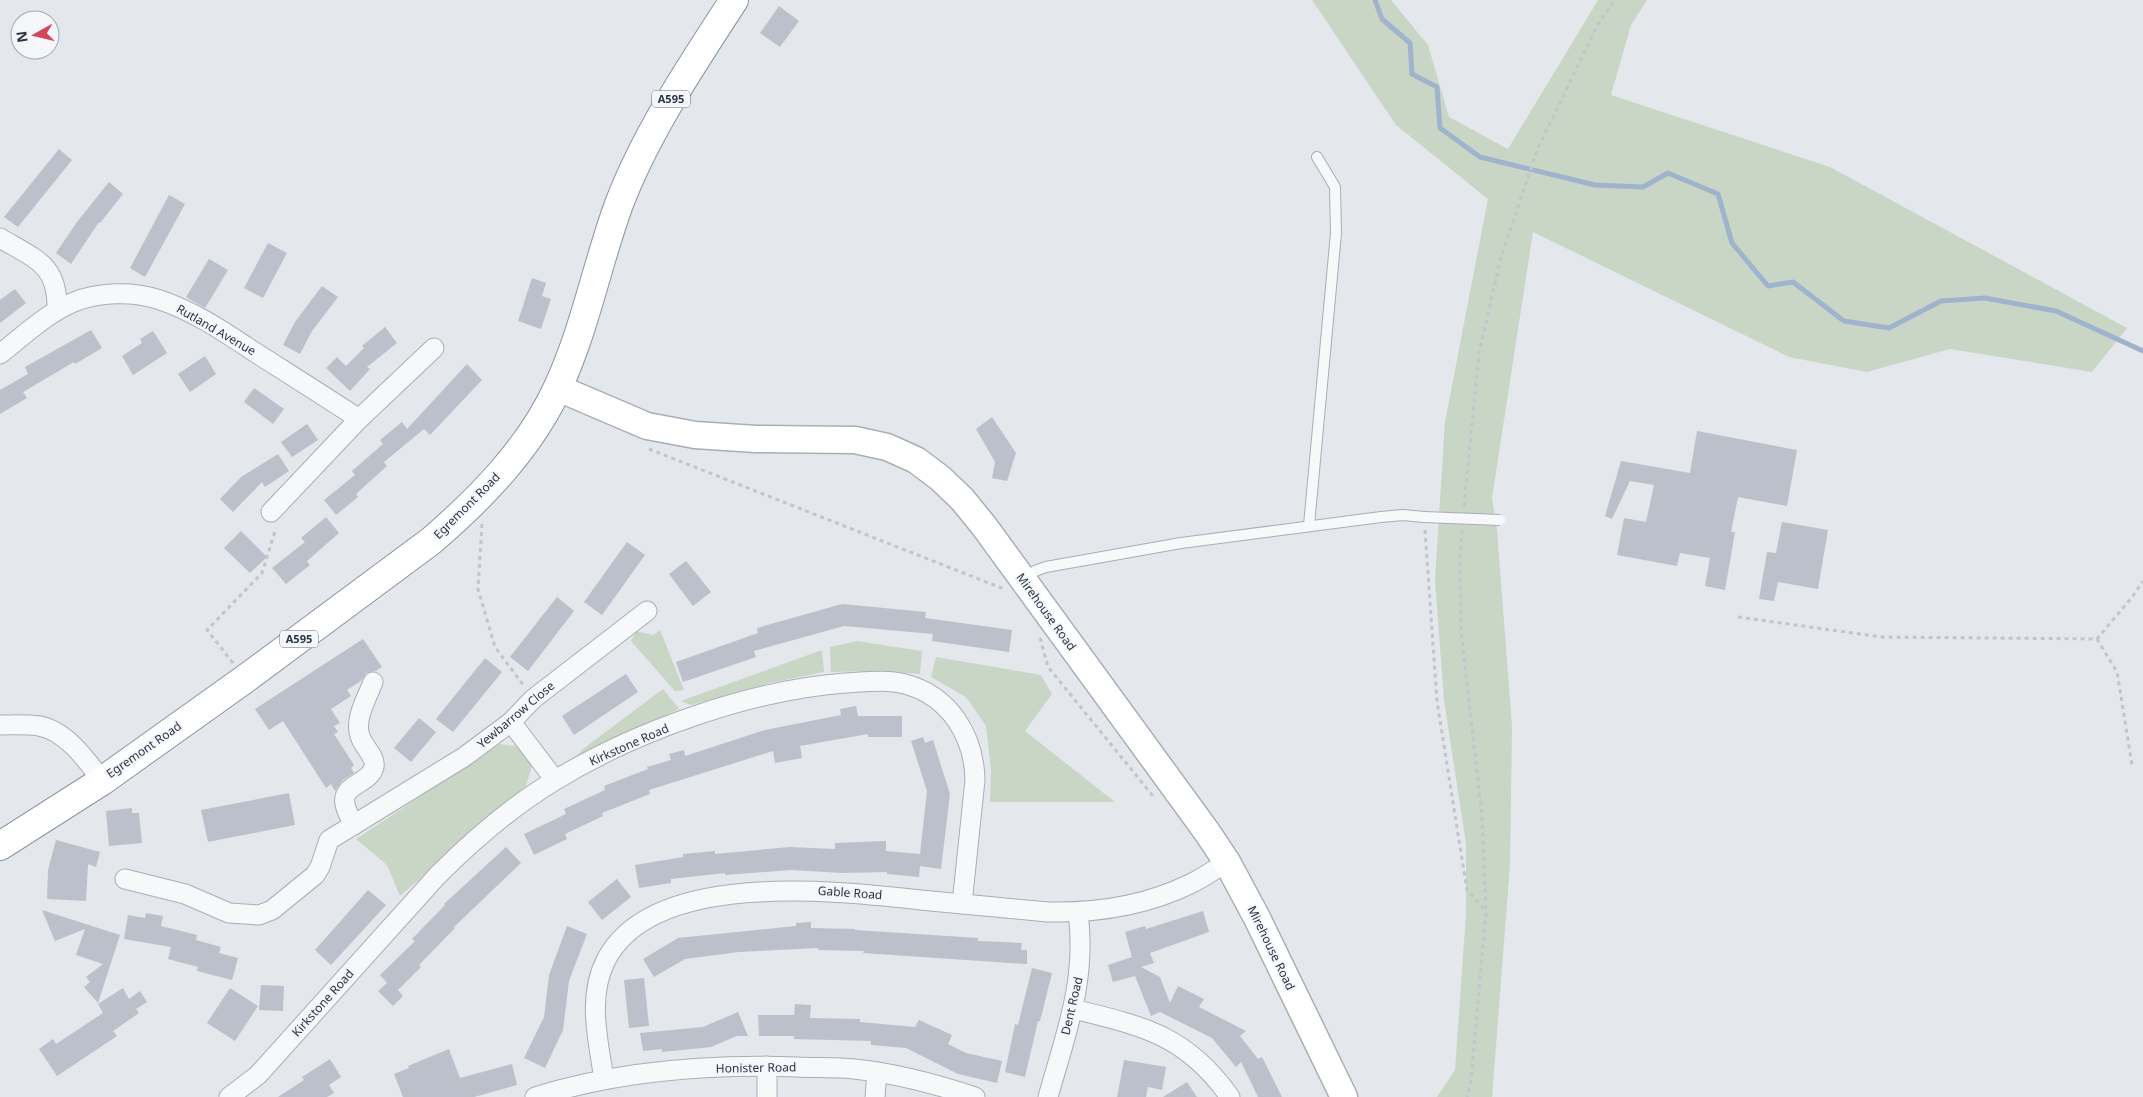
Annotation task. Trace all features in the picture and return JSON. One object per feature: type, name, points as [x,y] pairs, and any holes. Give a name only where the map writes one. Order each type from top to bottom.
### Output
[{"type":"highway","name":"Egremont Road","points":[[0,846],[102,781],[245,679],[431,541],[484,492],[527,438],[558,388],[578,335],[619,204],[681,83],[734,0]]},
{"type":"street","points":[[0,238],[34,258],[49,270],[58,292],[57,310]]},
{"type":"street","name":"Rutland Avenue","points":[[0,354],[57,310],[95,296],[127,294],[155,298],[186,310],[218,328],[359,419]]},
{"type":"street","points":[[271,512],[359,419],[434,348]]},
{"type":"street","name":"Mirehouse Road","points":[[558,388],[647,426],[695,435],[756,439],[854,440],[888,447],[916,460],[940,478],[962,499],[1227,862],[1261,926],[1344,1097]]},
{"type":"street","name":"Yewbarrow Close","points":[[125,879],[185,894],[229,913],[259,915],[272,910],[315,875],[320,867],[329,840],[464,757],[511,722],[533,699],[647,612]]},
{"type":"street","points":[[354,825],[345,804],[345,796],[349,790],[369,776],[374,769],[374,761],[360,736],[358,723],[372,682]]},
{"type":"street","name":"Kirkstone Road","points":[[229,1097],[258,1075],[437,876],[459,854],[505,815],[555,780],[605,754],[656,732],[748,700],[824,685],[893,682],[906,684],[932,696],[953,714],[968,738],[972,752],[975,780],[962,904]]},
{"type":"street","points":[[511,722],[555,780]]},
{"type":"street","points":[[0,725],[41,726],[66,738],[86,759],[102,781]]},
{"type":"street","name":"Gable Road","points":[[604,1079],[595,1023],[599,980],[606,960],[620,941],[634,927],[655,914],[698,899],[728,895],[803,891],[848,892],[1048,912],[1078,912],[1131,904],[1171,892],[1191,884],[1227,862]]},
{"type":"street","name":"Dent Road","points":[[1048,1097],[1073,1009],[1081,964],[1078,912]]},
{"type":"street","points":[[1073,1009],[1136,1024],[1173,1041],[1205,1066],[1230,1097]]},
{"type":"street","points":[[767,1066],[767,1097]]},
{"type":"street","name":"Honister Road","points":[[535,1097],[604,1079],[669,1071],[767,1066],[836,1068],[877,1072],[948,1088],[975,1097]]},
{"type":"street","points":[[875,1097],[877,1072]]},
{"type":"lane","points":[[1309,525],[1336,233],[1335,186],[1317,157]]},
{"type":"lane","points":[[1023,581],[1035,571],[1046,566],[1181,543],[1309,525],[1396,516],[1500,520]]},
{"type":"path","points":[[1463,513],[1479,353],[1501,257],[1535,158],[1598,24],[1615,0]]},
{"type":"path","points":[[647,448],[1040,604],[1040,641],[1048,667],[1158,803]]},
{"type":"path","points":[[484,492],[478,589],[495,646],[533,699]]},
{"type":"path","points":[[245,679],[207,630],[262,573],[286,496]]},
{"type":"path","points":[[1424,517],[1437,701],[1467,890],[1486,912]]},
{"type":"path","points":[[1462,522],[1460,559],[1461,630],[1482,816],[1486,912],[1471,1080],[1467,1097]]},
{"type":"path","points":[[2097,639],[2143,581]]},
{"type":"path","points":[[1738,617],[1882,637],[2097,639]]},
{"type":"path","points":[[2097,639],[2116,672],[2132,765]]},
{"type":"green space","points":[[1312,0],[1391,0],[1428,45],[1449,117],[1508,149],[1598,0],[1647,0],[1631,25],[1611,95],[1830,167],[2127,328],[2092,372],[1950,349],[1867,372],[1789,357],[1533,232],[1492,498],[1497,530],[1512,725],[1510,865],[1492,1097],[1437,1097],[1455,1070],[1466,914],[1466,844],[1444,700],[1435,580],[1445,422],[1488,199],[1396,125]]},
{"type":"green space","points":[[660,630],[684,690],[675,691],[631,641],[636,631],[653,635]]},
{"type":"green space","points":[[857,641],[922,651],[920,674],[877,671],[831,672],[830,647]]},
{"type":"green space","points":[[822,650],[824,672],[770,683],[691,705],[681,701]]},
{"type":"green space","points":[[936,657],[1041,675],[1052,694],[1025,731],[1115,802],[990,802],[991,769],[986,726],[966,697],[931,677]]},
{"type":"green space","points":[[663,689],[679,709],[576,757],[583,749]]},
{"type":"green space","points":[[499,744],[522,747],[533,762],[526,786],[400,896],[387,865],[356,839]]},
{"type":"building","points":[[779,6],[799,21],[780,47],[760,33]]},
{"type":"building","points":[[59,149],[72,160],[18,227],[4,217]]},
{"type":"building","points":[[109,182],[123,194],[99,222],[71,264],[56,253],[77,222]]},
{"type":"building","points":[[169,195],[185,204],[145,277],[130,268]]},
{"type":"building","points":[[268,243],[287,253],[263,298],[244,288]]},
{"type":"building","points":[[209,259],[228,270],[205,308],[186,297]]},
{"type":"building","points":[[532,278],[546,283],[542,296],[551,299],[541,329],[518,321]]},
{"type":"building","points":[[322,286],[338,297],[312,331],[300,354],[283,345],[295,322]]},
{"type":"building","points":[[15,289],[26,303],[0,323],[0,300]]},
{"type":"building","points":[[385,327],[397,343],[367,367],[370,369],[350,391],[326,368],[337,357],[346,366],[364,348],[362,346]]},
{"type":"building","points":[[91,330],[102,348],[23,392],[27,398],[0,414],[0,390],[28,374],[25,367]]},
{"type":"building","points":[[153,331],[167,353],[133,375],[122,356],[142,343],[140,339]]},
{"type":"building","points":[[205,356],[216,374],[190,392],[178,374]]},
{"type":"building","points":[[467,364],[482,380],[430,435],[424,429],[384,462],[387,466],[356,494],[358,497],[336,515],[324,500],[355,475],[352,471],[383,444],[380,440],[402,422],[407,429]]},
{"type":"building","points":[[254,388],[284,409],[273,424],[244,402]]},
{"type":"building","points":[[992,417],[1016,453],[1007,481],[992,478],[995,462],[976,429]]},
{"type":"building","points":[[307,424],[318,440],[292,457],[281,442]]},
{"type":"building","points":[[1697,431],[1797,450],[1787,506],[1738,497],[1731,532],[1735,532],[1725,590],[1705,586],[1710,558],[1680,553],[1677,566],[1617,555],[1624,518],[1646,522],[1654,485],[1630,481],[1612,519],[1605,516],[1621,461],[1690,473]]},
{"type":"building","points":[[278,454],[289,471],[265,487],[262,482],[233,512],[220,499],[241,477]]},
{"type":"building","points":[[326,517],[339,533],[307,561],[310,565],[286,584],[272,568],[305,542],[301,538]]},
{"type":"building","points":[[1782,522],[1828,530],[1818,589],[1778,582],[1774,601],[1759,599],[1767,552],[1776,553]]},
{"type":"building","points":[[241,531],[267,557],[250,573],[224,548]]},
{"type":"building","points":[[627,542],[645,555],[602,615],[584,602]]},
{"type":"building","points":[[686,561],[711,592],[693,606],[669,574]]},
{"type":"building","points":[[557,597],[574,611],[528,671],[510,657]]},
{"type":"building","points":[[842,604],[926,612],[925,618],[1012,630],[1009,652],[932,641],[933,634],[844,626],[754,651],[756,657],[683,682],[676,662],[758,633],[757,628]]},
{"type":"building","points":[[363,639],[382,667],[376,671],[366,673],[361,681],[347,690],[351,696],[331,709],[340,723],[334,726],[338,732],[334,734],[354,765],[351,768],[354,773],[343,780],[335,791],[331,784],[326,788],[283,721],[269,730],[255,709]]},
{"type":"building","points":[[485,658],[502,672],[453,732],[436,719]]},
{"type":"building","points":[[626,674],[638,692],[574,735],[562,716]]},
{"type":"building","points":[[856,706],[858,716],[902,716],[902,737],[868,737],[868,734],[800,746],[802,758],[775,763],[773,751],[649,790],[650,794],[602,813],[603,816],[565,834],[567,839],[534,855],[524,834],[566,814],[564,809],[605,790],[604,786],[648,769],[647,767],[671,760],[669,754],[684,750],[685,756],[765,730],[841,715],[840,709]]},
{"type":"building","points":[[419,718],[436,732],[411,762],[394,748]]},
{"type":"building","points":[[923,737],[925,743],[933,740],[950,794],[941,869],[920,866],[919,877],[887,874],[887,872],[843,873],[791,870],[725,875],[725,873],[671,879],[671,883],[639,888],[635,865],[683,857],[683,854],[715,851],[715,854],[790,847],[835,849],[835,843],[886,841],[886,851],[920,854],[927,791],[911,741]]},
{"type":"building","points":[[289,793],[295,825],[208,842],[201,810]]},
{"type":"building","points":[[132,808],[132,813],[139,813],[142,843],[109,846],[106,811]]},
{"type":"building","points":[[56,840],[100,852],[96,867],[88,864],[86,901],[47,899],[48,870]]},
{"type":"building","points":[[506,847],[521,863],[454,927],[419,965],[421,967],[398,990],[403,996],[393,1006],[378,991],[387,983],[380,975],[415,941],[412,939],[444,904]]},
{"type":"building","points":[[617,879],[631,897],[602,920],[588,902]]},
{"type":"building","points":[[368,890],[386,905],[331,965],[315,950]]},
{"type":"building","points":[[42,910],[120,935],[98,1003],[84,987],[90,982],[86,977],[103,964],[76,955],[85,929],[55,941]]},
{"type":"building","points":[[1203,911],[1209,932],[1150,953],[1154,963],[1141,967],[1160,977],[1170,1003],[1178,986],[1204,999],[1199,1007],[1246,1031],[1240,1036],[1258,1059],[1262,1057],[1282,1097],[1258,1097],[1241,1062],[1236,1067],[1212,1038],[1160,1012],[1151,1016],[1135,976],[1113,982],[1108,965],[1132,957],[1125,932],[1145,926],[1146,929]]},
{"type":"building","points":[[146,913],[163,916],[161,926],[197,935],[196,940],[221,947],[219,953],[238,958],[232,980],[197,971],[198,967],[168,959],[171,947],[124,939],[128,915],[145,918]]},
{"type":"building","points":[[811,922],[811,928],[855,929],[978,938],[978,941],[1022,943],[1021,950],[1027,950],[1027,964],[863,953],[864,951],[818,950],[818,948],[739,952],[685,959],[654,977],[643,959],[678,938],[796,926],[796,923]]},
{"type":"building","points":[[567,926],[587,934],[569,981],[563,1030],[545,1068],[524,1058],[544,1017],[549,975]]},
{"type":"building","points":[[1032,968],[1052,973],[1025,1077],[1005,1072],[1015,1024],[1018,1025]]},
{"type":"building","points":[[644,978],[649,1026],[629,1028],[624,980]]},
{"type":"building","points":[[261,985],[284,986],[283,1011],[259,1010]]},
{"type":"building","points":[[123,988],[129,999],[140,991],[147,1002],[136,1009],[139,1013],[113,1031],[117,1036],[57,1076],[39,1049],[53,1039],[56,1044],[103,1013],[98,1004]]},
{"type":"building","points":[[230,988],[258,1006],[235,1041],[207,1023]]},
{"type":"building","points":[[795,1004],[811,1005],[810,1018],[860,1019],[860,1022],[915,1027],[919,1020],[952,1035],[948,1044],[966,1053],[1002,1061],[997,1083],[958,1074],[906,1048],[871,1045],[871,1041],[794,1039],[794,1036],[759,1036],[758,1015],[794,1015]]},
{"type":"building","points":[[738,1012],[748,1036],[737,1036],[711,1047],[662,1052],[662,1049],[643,1051],[640,1033],[703,1027]]},
{"type":"building","points":[[449,1049],[460,1078],[512,1064],[517,1085],[474,1097],[403,1097],[394,1074]]},
{"type":"building","points":[[330,1059],[341,1077],[329,1085],[334,1093],[327,1097],[278,1097],[304,1080],[302,1077]]},
{"type":"building","points":[[1124,1060],[1166,1067],[1162,1090],[1148,1087],[1146,1097],[1117,1097]]},
{"type":"building","points":[[1187,1082],[1197,1097],[1163,1097]]},
{"type":"waterway","points":[[1375,0],[1382,19],[1410,43],[1412,74],[1437,87],[1440,128],[1480,157],[1595,185],[1643,187],[1668,173],[1718,194],[1732,243],[1768,286],[1793,282],[1844,321],[1889,328],[1941,301],[1985,298],[2056,311],[2143,351]]}]
